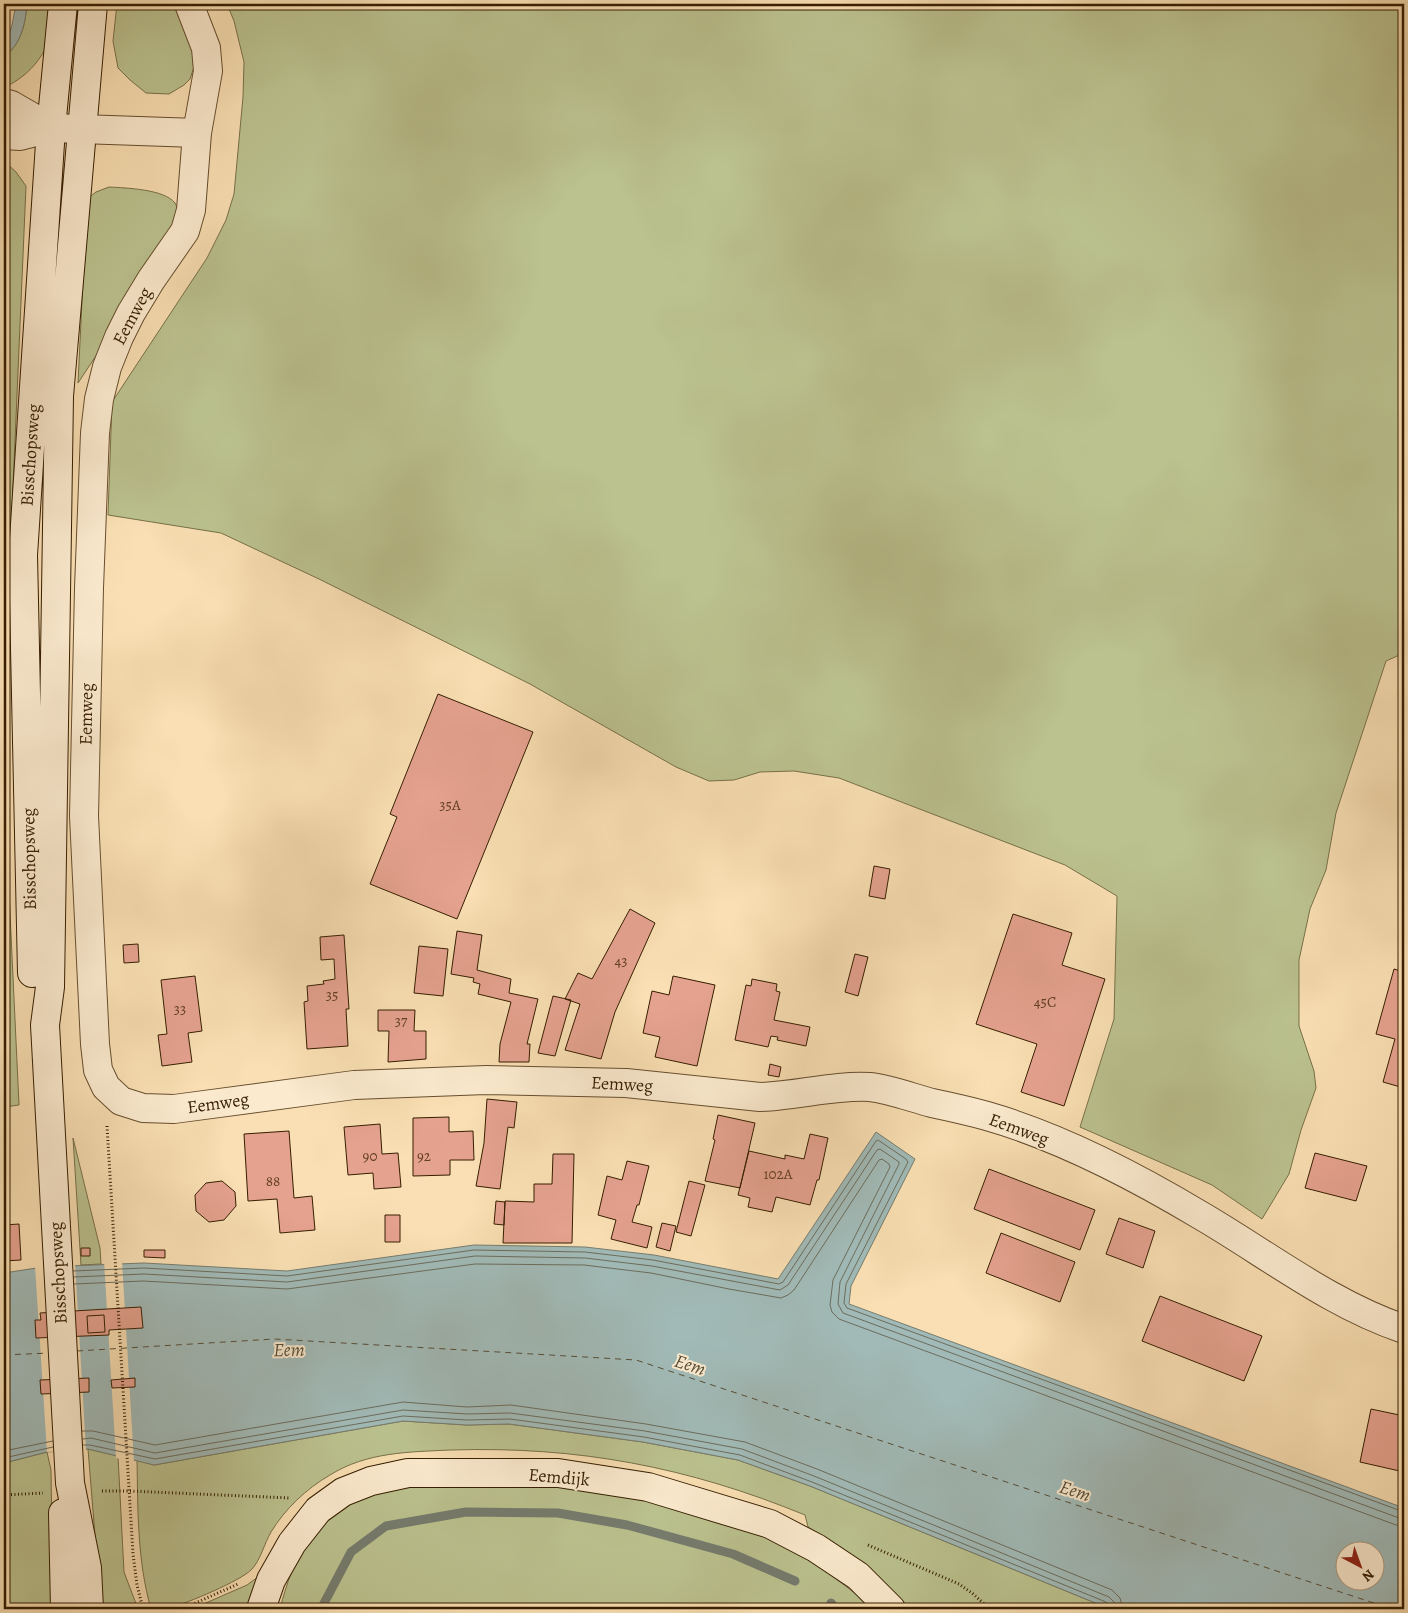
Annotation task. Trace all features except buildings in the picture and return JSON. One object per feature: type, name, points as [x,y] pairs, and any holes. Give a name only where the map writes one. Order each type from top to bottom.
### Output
[{"type":"street","name":"Bisschopsweg","points":[[45,1025],[33,987],[23,556],[51,128],[63,4]]},
{"type":"street","name":"Bisschopsweg","points":[[89,1609],[87,1568],[71,1487],[45,1025],[50,987],[59,396],[93,4]]},
{"type":"street","name":"Eemweg","points":[[189,4],[206,48],[208,71],[197,133],[190,210],[184,231],[151,280],[131,313],[119,338],[107,367],[99,399],[95,433],[88,588],[84,816],[90,958],[98,1070],[106,1087],[121,1101],[143,1108],[174,1109],[354,1085],[486,1080],[626,1083],[760,1097],[838,1088],[871,1088],[988,1117],[1042,1136],[1082,1153],[1200,1214],[1314,1287],[1381,1322],[1404,1329]]},
{"type":"street","points":[[4,103],[18,108],[51,128]]},
{"type":"street","points":[[4,135],[20,136],[51,128],[197,133]]},
{"type":"street","name":"Eemdijk","points":[[261,1609],[271,1580],[292,1543],[318,1510],[343,1492],[371,1481],[408,1473],[558,1473],[648,1488],[770,1524],[816,1548],[858,1576],[891,1609]]},
{"type":"street","name":"Bisschopsweg","points":[[65,1609],[63,1509],[71,1487]]},
{"type":"path","points":[[121,1101],[107,1125],[127,1481],[133,1554],[137,1584],[144,1609]]},
{"type":"path","points":[[129,1490],[294,1498]]},
{"type":"path","points":[[864,1543],[959,1584],[990,1609]]},
{"type":"green space","points":[[27,4],[51,4],[49,39],[37,62],[18,80],[4,87],[4,57],[15,46],[22,33]]},
{"type":"green space","points":[[117,4],[179,4],[198,55],[190,79],[184,85],[169,94],[146,93],[118,68],[113,41]]},
{"type":"green space","points":[[227,4],[1404,4],[1404,653],[1386,661],[1336,813],[1326,870],[1310,909],[1299,960],[1299,1026],[1314,1071],[1316,1088],[1301,1130],[1289,1174],[1262,1219],[1212,1185],[1080,1127],[1114,1019],[1117,896],[1065,865],[839,778],[794,771],[760,772],[734,780],[709,781],[676,767],[530,684],[319,579],[221,533],[108,515],[112,402],[207,258],[226,220],[234,194],[243,97],[244,62],[234,21]]},
{"type":"green space","points":[[4,161],[16,172],[26,186],[4,696]]},
{"type":"green space","points":[[109,187],[144,190],[170,198],[178,209],[180,219],[160,259],[78,383],[87,199],[96,192]]},
{"type":"green space","points":[[4,696],[8,870],[19,1105],[4,1107]]},
{"type":"green space","points":[[73,1138],[100,1248],[101,1264],[81,1265]]},
{"type":"green space","points":[[403,1421],[467,1425],[509,1424],[643,1442],[738,1460],[810,1486],[1110,1609],[904,1609],[845,1550],[808,1527],[805,1515],[761,1498],[675,1472],[588,1456],[498,1450],[451,1450],[388,1455],[344,1467],[313,1487],[289,1508],[271,1532],[255,1565],[246,1574],[213,1591],[178,1605],[166,1609],[151,1609],[146,1591],[141,1554],[137,1460],[154,1465]]},
{"type":"green space","points":[[88,1449],[118,1456],[124,1572],[138,1609],[101,1609]]},
{"type":"green space","points":[[47,1452],[51,1470],[53,1609],[4,1609],[4,1463]]},
{"type":"green space","points":[[425,1484],[534,1485],[587,1490],[645,1499],[758,1533],[815,1563],[860,1597],[872,1609],[280,1609],[291,1573],[299,1556],[318,1528],[331,1516],[347,1505],[384,1489]]},
{"type":"green space","points":[[258,1577],[249,1609],[192,1609],[247,1585]]},
{"type":"water","points":[[16,4],[27,4],[24,26],[15,46],[4,57],[4,44],[12,25]]},
{"type":"water","name":"Eem","points":[[876,1132],[915,1159],[851,1286],[849,1304],[1404,1508],[1404,1609],[1110,1609],[810,1486],[738,1460],[643,1442],[509,1424],[467,1425],[403,1421],[154,1465],[88,1449],[47,1452],[4,1463],[4,1273],[43,1267],[144,1263],[287,1271],[474,1245],[585,1247],[654,1255],[778,1279]]},
{"type":"pier","points":[[104,1261],[122,1261],[134,1462],[116,1458]]},
{"type":"pier","points":[[75,1263],[86,1450],[47,1452],[35,1266]]},
{"type":"waterway","points":[[321,1609],[351,1552],[386,1526],[466,1512],[558,1513],[627,1525],[733,1554],[795,1581]]},
{"type":"waterway","points":[[831,1603],[836,1609]]},
{"type":"ferry route","points":[[77,1351],[274,1339],[636,1360],[1392,1609]]},
{"type":"ferry route","points":[[4,1355],[50,1353]]}]
